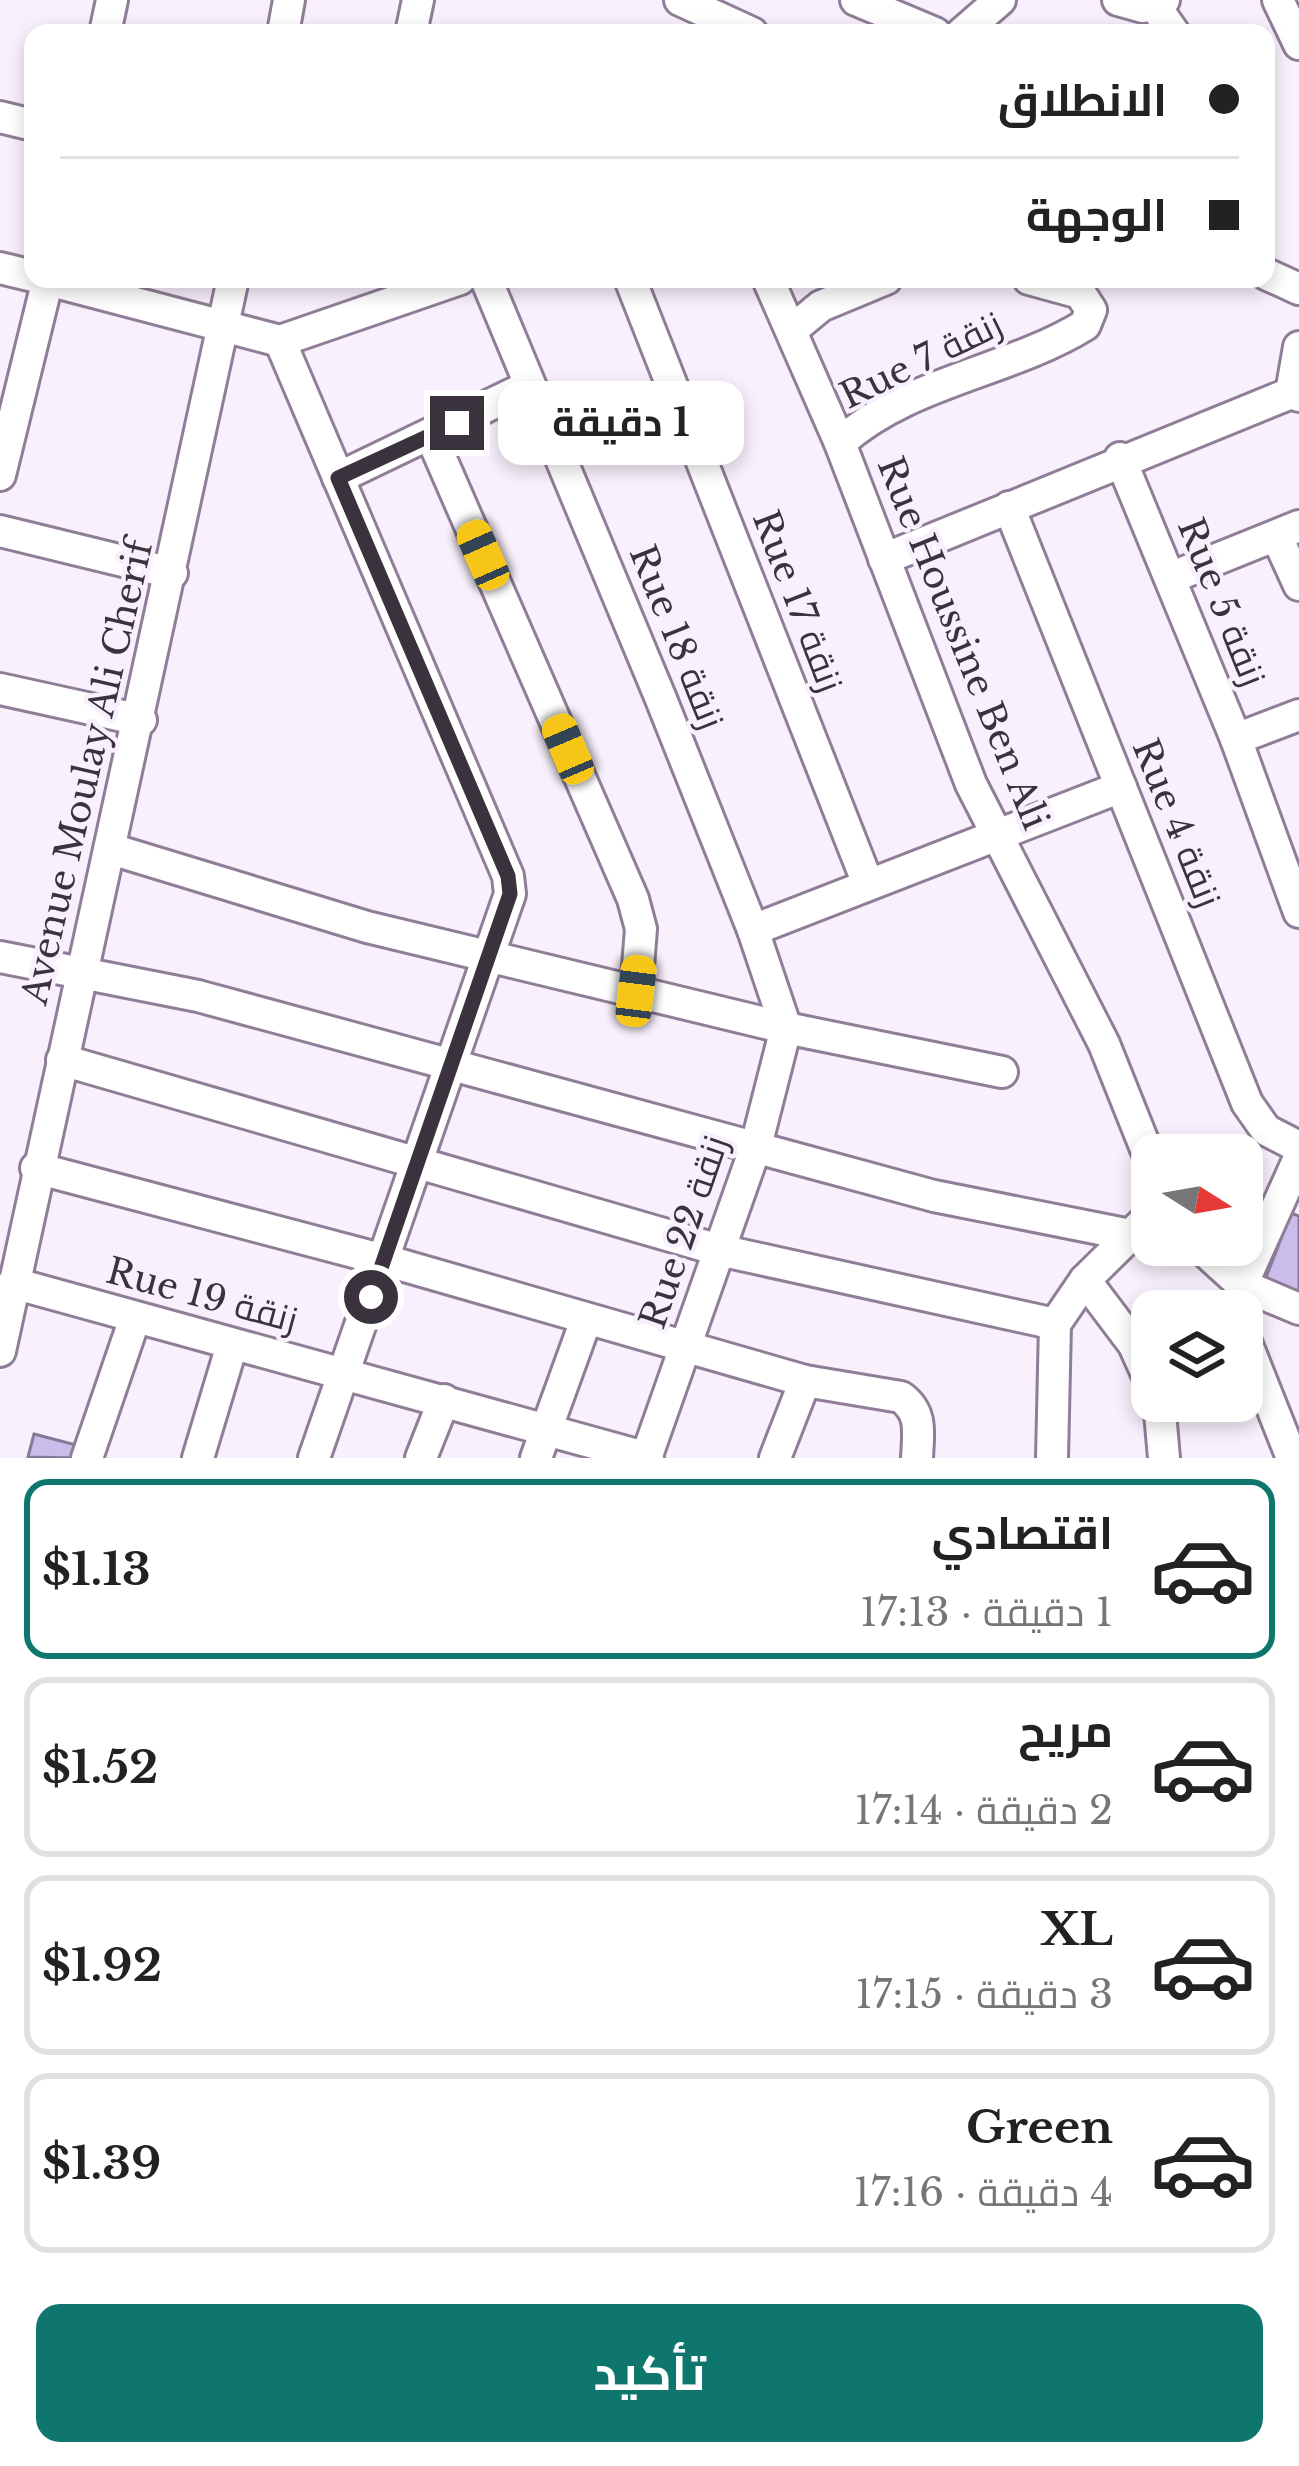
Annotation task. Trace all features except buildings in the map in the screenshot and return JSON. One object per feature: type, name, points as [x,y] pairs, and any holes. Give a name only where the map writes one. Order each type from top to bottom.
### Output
[{"type":"street","points":[[680,0],[732,24]]},
{"type":"street","points":[[856,0],[913,24]]},
{"type":"street","points":[[972,24],[1000,0]]},
{"type":"street","points":[[1118,0],[1159,3]]},
{"type":"street","points":[[0,475],[8,416],[44,288]]},
{"type":"street","points":[[80,288],[280,341],[405,289]]},
{"type":"street","name":"Avenue Moulay Ali Cherif","points":[[0,1352],[13,1283],[10,1241],[36,1168],[84,970],[231,288]]},
{"type":"street","name":"Rue 18 زنقة","points":[[490,288],[753,930],[786,1028]]},
{"type":"street","name":"Rue 17 زنقة","points":[[634,288],[868,884]]},
{"type":"street","name":"Rue Houssine Ben Ali","points":[[772,288],[840,443],[996,836],[1104,1044],[1140,1134]]},
{"type":"street","points":[[792,330],[821,306],[864,288]]},
{"type":"street","name":"Rue 7 زنقة","points":[[840,443],[855,429],[925,394],[1085,326],[1091,310],[1081,293],[1062,288]]},
{"type":"street","points":[[280,341],[508,876],[506,916],[314,1458]]},
{"type":"street","points":[[884,559],[1120,458],[1295,394],[1299,347]]},
{"type":"street","points":[[338,478],[529,386]]},
{"type":"street","points":[[431,436],[633,898],[641,929],[636,991]]},
{"type":"street","name":"Rue 5 زنقة","points":[[1120,458],[1236,739],[1299,912]]},
{"type":"street","name":"Rue 4 زنقة","points":[[1009,506],[1246,1103],[1267,1130],[1299,1147]]},
{"type":"street","points":[[1170,578],[1288,531],[1299,585]]},
{"type":"street","points":[[0,532],[172,573]]},
{"type":"street","points":[[0,689],[141,720]]},
{"type":"street","points":[[1236,739],[1299,715]]},
{"type":"street","points":[[753,930],[1121,787]]},
{"type":"street","points":[[111,849],[288,905],[492,958],[786,1028],[1002,1072]]},
{"type":"street","points":[[0,958],[84,970],[454,1062],[934,1196],[1131,1224]]},
{"type":"street","name":"Rue 22 زنقة","points":[[646,1458],[756,1146],[786,1028]]},
{"type":"street","points":[[62,1060],[719,1250],[1055,1324]]},
{"type":"street","points":[[1299,1158],[1223,1277],[1299,1309]]},
{"type":"street","points":[[36,1168],[384,1260],[805,1381],[902,1397],[914,1406],[918,1420],[917,1458]]},
{"type":"street","points":[[1052,1458],[1055,1324],[1085,1280],[1131,1235]]},
{"type":"street","points":[[1085,1280],[1131,1341]]},
{"type":"street","name":"Rue 19 زنقة","points":[[13,1283],[646,1458]]},
{"type":"street","points":[[87,1458],[135,1318]]},
{"type":"street","points":[[536,1458],[586,1320]]},
{"type":"street","points":[[198,1458],[232,1345]]},
{"type":"street","points":[[775,1458],[805,1381]]},
{"type":"street","points":[[1263,1384],[1292,1458]]},
{"type":"street","points":[[421,1458],[444,1400]]},
{"type":"street","points":[[1161,1422],[1164,1458]]},
{"type":"route","points":[[371,1297],[510,894],[508,876],[413,646],[338,478],[457,423]]}]
